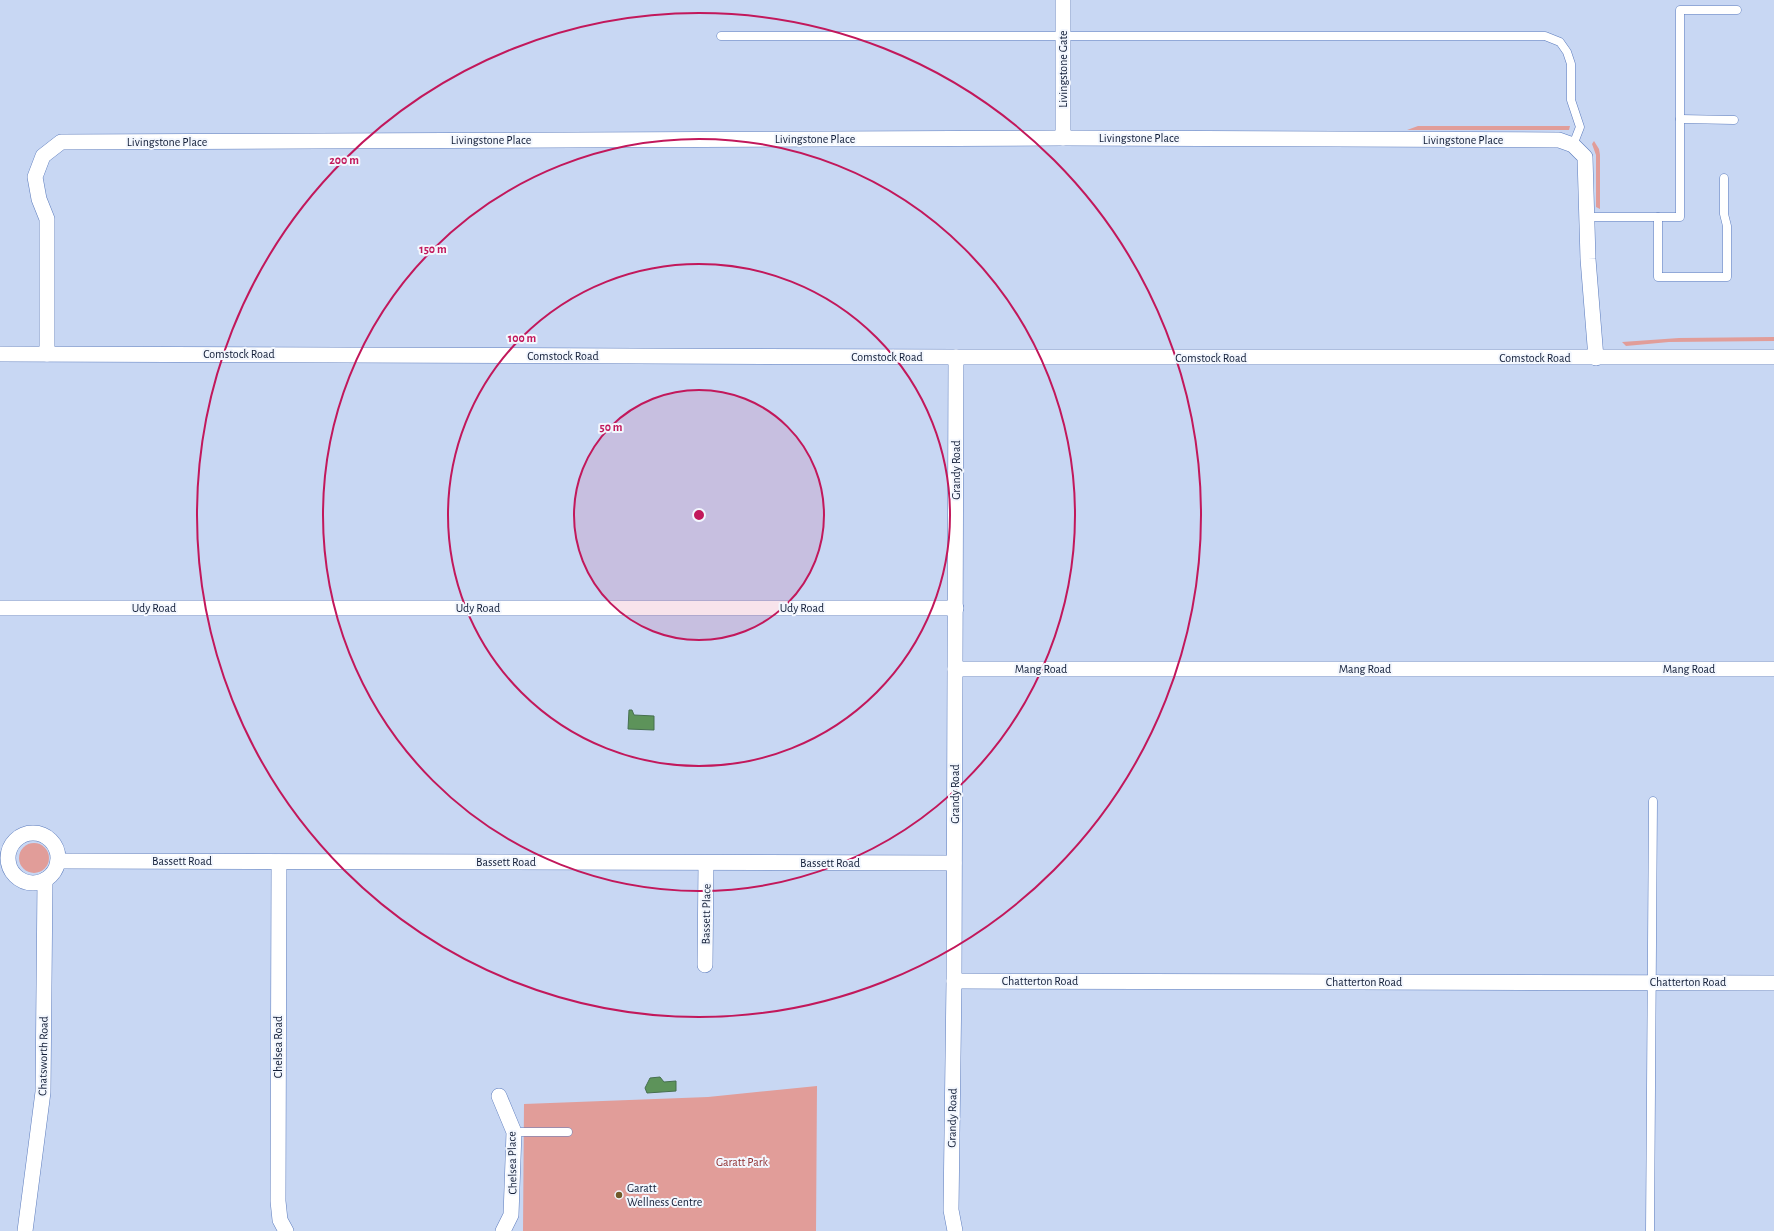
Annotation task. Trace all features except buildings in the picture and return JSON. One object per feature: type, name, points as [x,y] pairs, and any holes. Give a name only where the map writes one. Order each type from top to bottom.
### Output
[{"type":"street","name":"Livingstone Gate","points":[[1063,0],[1064,138]]},
{"type":"street","name":"Livingstone Place","points":[[48,354],[47,219],[39,199],[35,177],[43,156],[61,142],[1064,138],[1558,140],[1573,145]]},
{"type":"street","points":[[1573,145],[1585,157],[1588,259],[1596,358]]},
{"type":"street","name":"Comstock Road","points":[[0,354],[956,357],[1774,357]]},
{"type":"street","name":"Grandy Road","points":[[955,1231],[951,1210],[954,981],[956,357]]},
{"type":"street","name":"Udy Road","points":[[0,608],[956,608]]},
{"type":"street","name":"Mang Road","points":[[955,669],[1774,669]]},
{"type":"street","points":[[35,833],[43,835],[55,845],[58,861],[56,868],[45,880],[29,882],[21,880],[10,867],[8,859],[10,850],[20,837],[35,833]]},
{"type":"street","name":"Bassett Road","points":[[58,861],[954,863]]},
{"type":"street","name":"Chelsea Road","points":[[279,862],[278,1201],[280,1220],[286,1231]]},
{"type":"street","name":"Bassett Place","points":[[705,965],[706,863]]},
{"type":"street","name":"Chatsworth Road","points":[[25,1231],[43,1092],[45,880]]},
{"type":"street","name":"Chatterton Road","points":[[954,981],[1774,983]]},
{"type":"street","name":"Chelsea Place","points":[[499,1096],[514,1132],[512,1215],[503,1231]]},
{"type":"lane","points":[[1587,217],[1680,217],[1680,10],[1737,10]]},
{"type":"lane","points":[[721,36],[1545,36],[1560,42],[1567,52],[1571,64],[1571,100],[1580,127],[1573,145]]},
{"type":"lane","points":[[1680,119],[1734,120]]},
{"type":"lane","points":[[1658,217],[1658,277],[1727,277],[1727,226],[1724,214],[1724,178]]},
{"type":"lane","points":[[1650,1231],[1653,801]]},
{"type":"lane","points":[[514,1132],[568,1132]]},
{"type":"green space","points":[[1418,126],[1570,126],[1569,130],[1407,130]]},
{"type":"green space","points":[[1594,141],[1599,149],[1600,155],[1600,209],[1596,207],[1596,155],[1592,144]]},
{"type":"green space","points":[[1774,337],[1774,341],[1669,342],[1626,346],[1622,342],[1679,338]]},
{"type":"green space","points":[[34,843],[45,847],[49,858],[45,869],[34,873],[23,869],[19,858],[23,847]]},
{"type":"green space","name":"Garatt Park","points":[[817,1086],[816,1231],[523,1231],[524,1104],[708,1097]]},
{"type":"shaded area","points":[[629,710],[632,710],[634,715],[654,716],[654,730],[628,729]]},
{"type":"shaded area","points":[[660,1077],[664,1082],[676,1081],[676,1091],[647,1093],[645,1088],[650,1078]]},
{"type":"place","name":"Garatt Wellness Centre","points":[[619,1195]]}]
